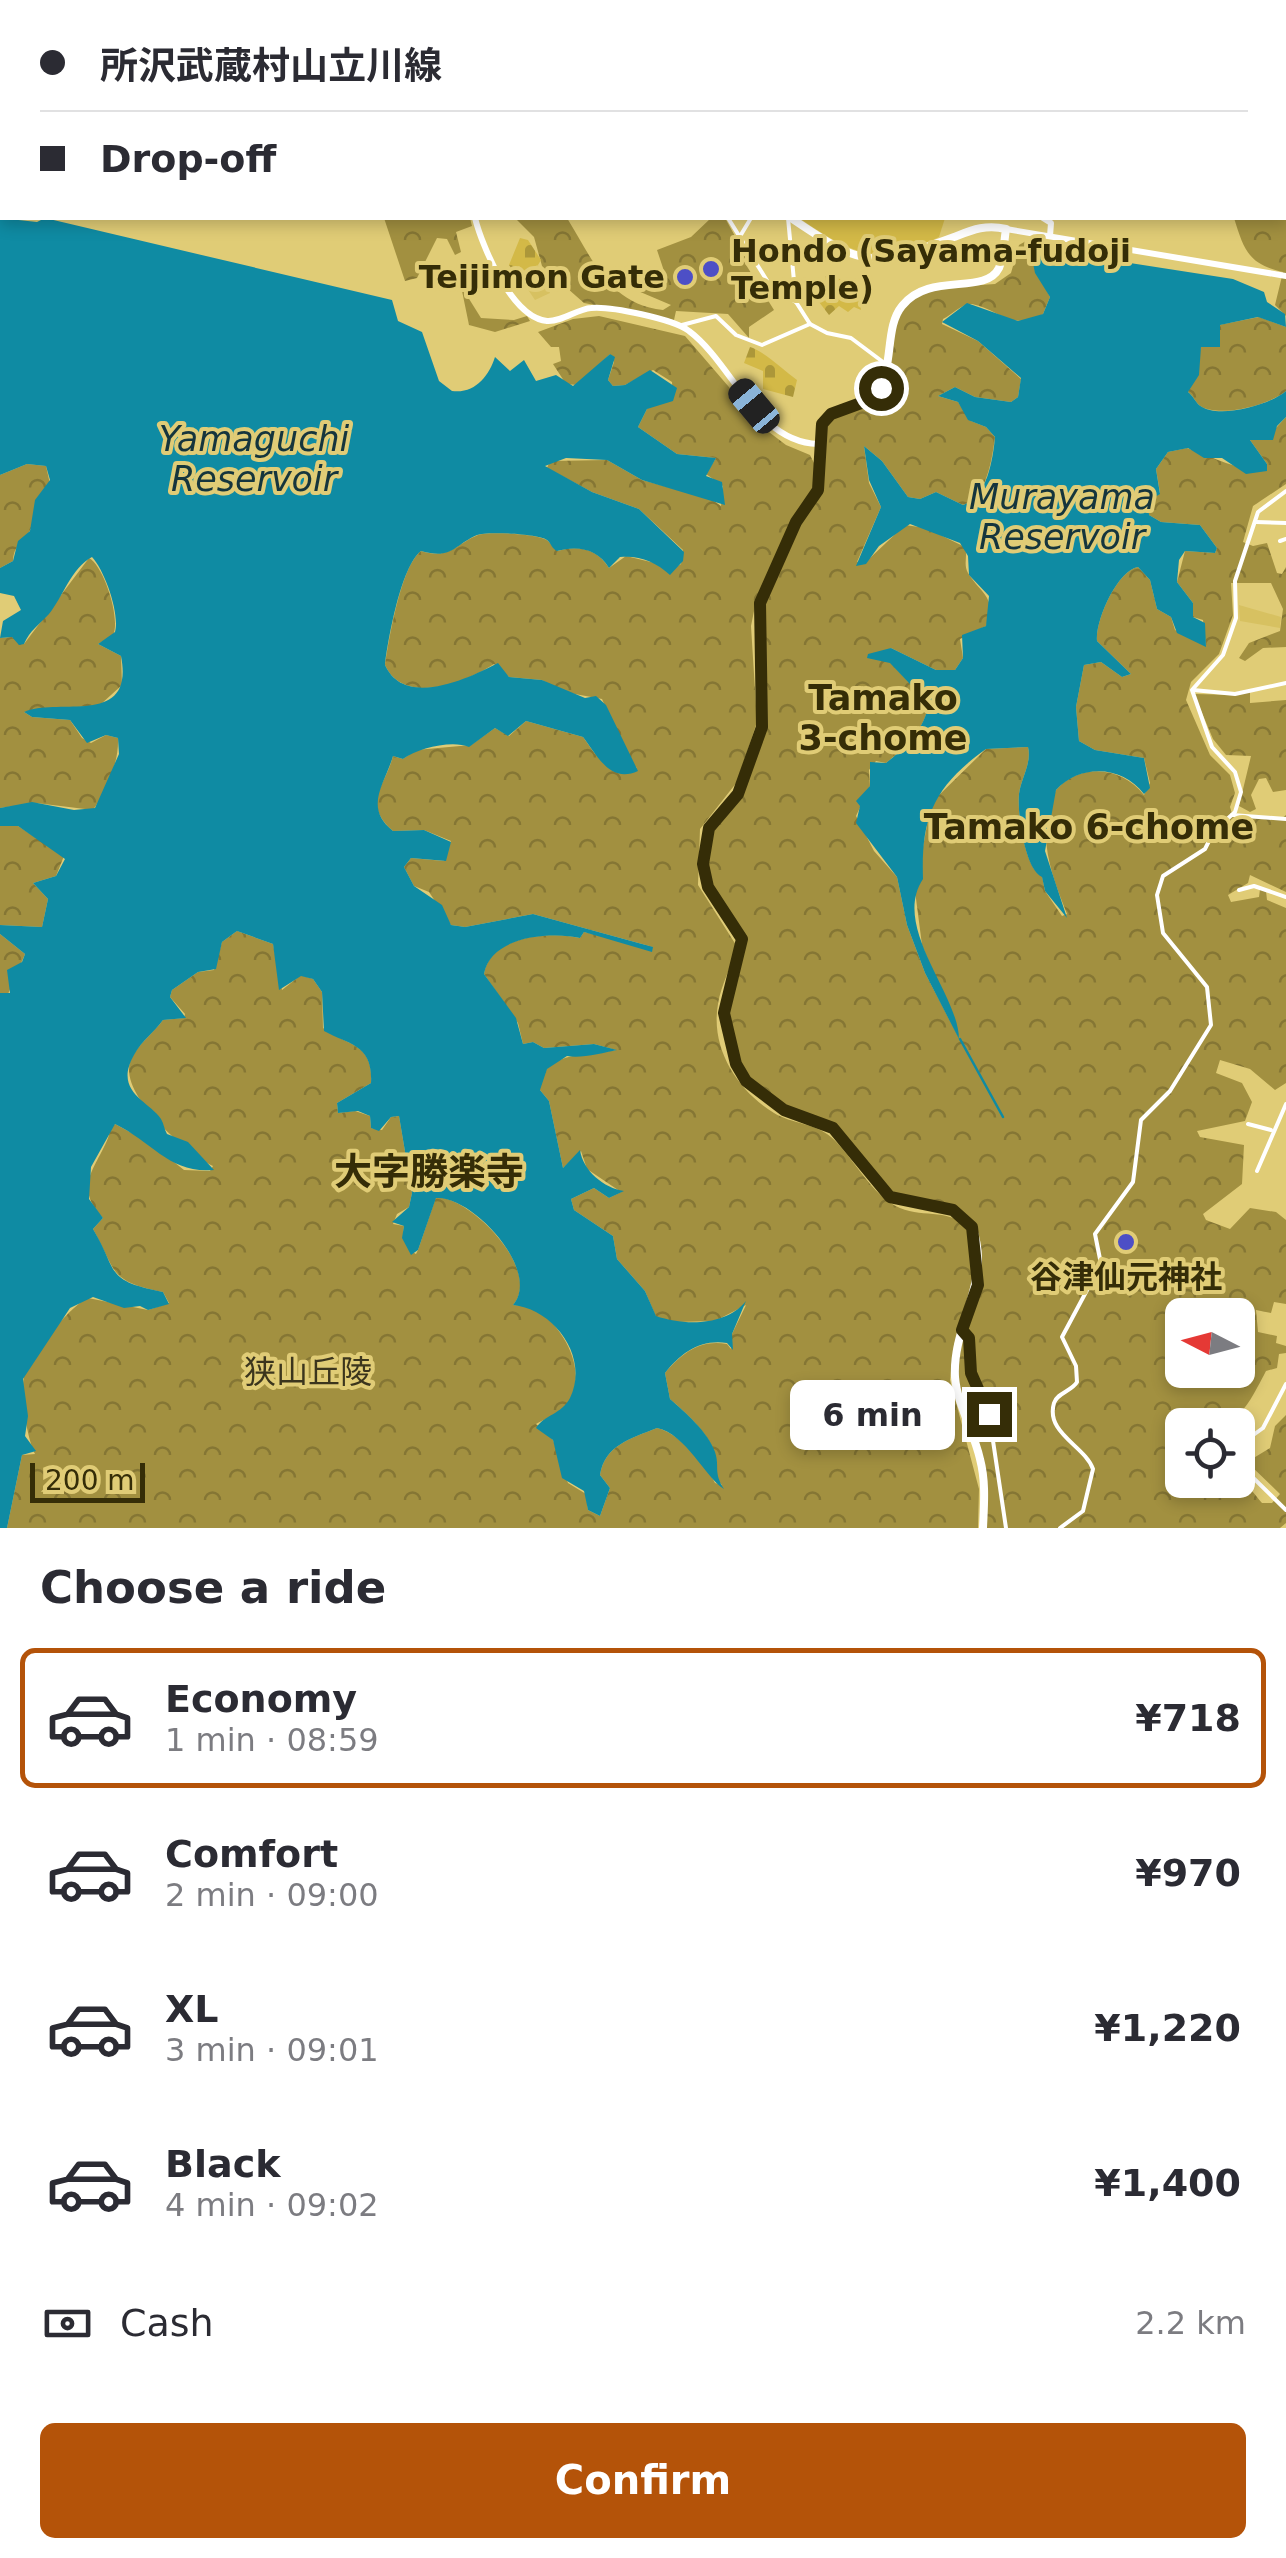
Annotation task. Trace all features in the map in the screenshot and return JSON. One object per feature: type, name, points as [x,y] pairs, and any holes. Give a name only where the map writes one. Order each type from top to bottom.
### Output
[{"type":"main road","points":[[792,220],[841,251],[875,261],[896,258],[981,227],[1002,231],[1000,263],[990,278],[936,284],[909,297],[896,315],[890,366],[876,396],[825,419],[818,444],[815,498],[796,522],[760,603],[762,730],[741,788],[709,828],[705,842],[706,883],[743,946],[725,1017],[738,1071],[784,1110],[833,1128],[890,1197],[953,1210],[968,1220],[975,1234],[979,1277],[962,1330],[955,1377],[980,1458],[985,1485],[983,1528]]},
{"type":"street","points":[[475,220],[480,243],[503,284],[541,319],[550,321],[599,308],[681,326],[774,428],[799,443],[818,444]]},
{"type":"street","points":[[729,220],[772,287],[796,302],[810,324],[851,338],[890,366]]},
{"type":"street","points":[[739,238],[751,220]]},
{"type":"street","points":[[789,220],[796,302]]},
{"type":"street","points":[[1046,220],[1051,223],[1050,236]]},
{"type":"street","points":[[1002,231],[1286,276]]},
{"type":"street","points":[[681,326],[694,319],[716,316],[743,339],[762,346],[810,324]]},
{"type":"street","points":[[1192,690],[1223,654],[1236,618],[1235,580],[1260,509],[1286,492]]},
{"type":"street","points":[[1255,522],[1286,522]]},
{"type":"street","points":[[1192,690],[1235,694],[1286,683]]},
{"type":"street","points":[[1060,1528],[1083,1512],[1084,1492],[1093,1473],[1090,1461],[1062,1435],[1054,1408],[1056,1398],[1077,1382],[1076,1366],[1062,1337],[1102,1264],[1095,1234],[1134,1182],[1140,1123],[1170,1091],[1212,1020],[1207,987],[1163,934],[1157,890],[1163,876],[1203,850],[1214,831],[1232,815],[1242,792],[1240,782],[1212,748],[1192,690]]},
{"type":"street","points":[[1232,815],[1286,819]]},
{"type":"street","points":[[1239,890],[1254,886],[1286,897]]},
{"type":"street","points":[[1257,1171],[1271,1130],[1286,1104]]},
{"type":"street","points":[[1248,1124],[1271,1130]]},
{"type":"street","points":[[962,1330],[969,1338],[971,1373],[989,1414],[1006,1528]]},
{"type":"street","points":[[1255,1434],[1263,1428],[1286,1384]]},
{"type":"street","points":[[1255,1480],[1286,1510]]},
{"type":"shaded area","points":[[538,265],[550,293],[535,300],[525,285],[512,292],[508,287]]},
{"type":"shaded area","points":[[1239,605],[1281,617],[1280,628],[1240,621]]},
{"type":"green space","points":[[385,220],[470,220],[472,226],[456,232],[461,252],[455,255],[447,239],[437,238],[417,278],[405,281]]},
{"type":"green space","points":[[517,220],[568,220],[604,278],[629,299],[663,310],[671,305],[638,291],[664,271],[657,250],[691,237],[709,220],[726,220],[746,256],[743,260],[774,310],[749,327],[749,338],[728,314],[676,311],[674,320],[584,303],[542,266],[534,237]]},
{"type":"green space","points":[[802,220],[944,220],[939,237],[898,252],[866,253],[835,241]]},
{"type":"green space","points":[[1235,220],[1286,220],[1286,316],[1275,305],[1283,272],[1255,260]]},
{"type":"green space","points":[[520,238],[528,240],[541,260],[523,271],[519,266],[513,271],[509,265]]},
{"type":"green space","points":[[1026,241],[1033,249],[1029,254],[1050,297],[1043,314],[1014,320],[968,304],[943,319],[942,324],[978,341],[1021,379],[1018,397],[1011,402],[975,397],[955,387],[938,396],[958,402],[971,421],[986,427],[995,437],[987,476],[978,494],[963,505],[936,492],[920,499],[908,497],[882,461],[864,446],[869,483],[881,507],[857,562],[870,558],[905,525],[926,528],[965,547],[967,570],[990,609],[986,626],[960,639],[963,658],[955,670],[936,670],[891,648],[876,658],[890,662],[928,703],[927,712],[900,751],[886,763],[876,761],[869,770],[870,786],[856,816],[874,851],[897,877],[907,925],[925,973],[959,1038],[922,945],[915,891],[931,803],[986,749],[1028,747],[1029,759],[1019,794],[1023,840],[1031,863],[1042,876],[1045,891],[1062,916],[1067,914],[1051,868],[1046,838],[1056,790],[1077,775],[1089,772],[1124,778],[1144,795],[1150,783],[1144,758],[1095,750],[1079,741],[1076,707],[1084,665],[1101,662],[1122,677],[1131,674],[1097,641],[1109,597],[1123,577],[1138,567],[1150,580],[1157,609],[1171,617],[1175,630],[1206,646],[1203,620],[1193,617],[1193,603],[1177,582],[1185,551],[1215,553],[1217,548],[1200,525],[1161,522],[1149,515],[1148,501],[1160,493],[1156,469],[1168,452],[1187,448],[1236,466],[1266,471],[1267,464],[1250,440],[1266,439],[1286,417],[1286,484],[1253,506],[1243,542],[1253,546],[1267,543],[1277,573],[1282,574],[1286,567],[1286,647],[1263,648],[1245,661],[1239,658],[1249,643],[1280,631],[1283,609],[1271,583],[1231,583],[1233,615],[1219,654],[1191,682],[1186,700],[1210,755],[1230,775],[1235,793],[1230,807],[1233,817],[1281,819],[1286,815],[1286,892],[1250,875],[1248,883],[1228,895],[1231,902],[1259,897],[1260,889],[1266,891],[1267,900],[1286,908],[1286,1083],[1275,1090],[1250,1069],[1220,1060],[1216,1073],[1242,1083],[1252,1102],[1245,1121],[1197,1131],[1200,1137],[1244,1145],[1242,1184],[1203,1214],[1206,1220],[1230,1229],[1250,1208],[1276,1212],[1286,1220],[1286,1304],[1274,1302],[1271,1313],[1256,1310],[1258,1332],[1277,1336],[1276,1343],[1286,1346],[1286,1353],[1279,1354],[1277,1368],[1266,1371],[1244,1408],[1165,1408],[1165,1498],[1255,1498],[1255,1495],[1262,1503],[1272,1503],[1280,1494],[1255,1470],[1255,1457],[1270,1448],[1275,1426],[1286,1415],[1286,1523],[1280,1528],[983,1528],[984,1482],[957,1370],[960,1334],[978,1268],[972,1233],[960,1213],[897,1201],[833,1128],[797,1114],[745,1081],[725,1017],[743,946],[704,877],[708,830],[732,803],[763,727],[758,614],[783,549],[815,498],[825,419],[866,402],[886,377],[895,315],[921,289],[995,284],[1011,273],[1019,245]]},
{"type":"green space","points":[[825,276],[850,285],[861,310],[854,307],[848,312],[839,306],[829,315],[819,302],[826,296]]},
{"type":"green space","points":[[461,286],[481,318],[514,320],[527,316],[530,321],[495,332],[469,325]]},
{"type":"green space","name":"狭山丘陵","points":[[599,316],[685,336],[765,429],[786,445],[810,455],[815,465],[815,489],[787,531],[756,601],[751,626],[757,722],[737,782],[700,829],[698,885],[736,945],[718,1004],[718,1037],[738,1081],[761,1104],[781,1117],[831,1137],[890,1203],[909,1211],[947,1216],[970,1232],[973,1284],[954,1345],[950,1380],[979,1489],[978,1528],[7,1528],[22,1455],[35,1454],[27,1428],[23,1385],[27,1368],[42,1345],[71,1310],[88,1298],[148,1310],[169,1303],[163,1292],[132,1284],[111,1265],[93,1229],[103,1218],[94,1207],[88,1186],[109,1130],[115,1124],[150,1143],[184,1170],[210,1171],[213,1166],[172,1136],[145,1106],[135,1091],[130,1062],[163,1020],[184,1018],[185,1014],[170,997],[172,990],[198,972],[214,970],[222,942],[237,931],[273,944],[282,990],[301,975],[313,979],[322,992],[323,1028],[357,1047],[368,1060],[371,1083],[337,1103],[338,1113],[355,1111],[370,1116],[371,1128],[382,1130],[391,1117],[399,1116],[412,1193],[409,1207],[397,1214],[393,1224],[404,1226],[404,1238],[410,1249],[416,1254],[436,1197],[467,1209],[499,1238],[511,1256],[519,1274],[520,1291],[513,1305],[535,1309],[565,1340],[575,1369],[572,1397],[560,1411],[536,1424],[553,1440],[568,1483],[586,1494],[588,1510],[600,1516],[610,1488],[600,1475],[607,1457],[620,1444],[657,1428],[682,1442],[715,1483],[722,1485],[712,1447],[696,1424],[670,1399],[665,1373],[678,1359],[700,1346],[717,1343],[727,1344],[731,1349],[732,1334],[746,1305],[715,1321],[676,1322],[656,1317],[645,1291],[617,1259],[613,1236],[574,1210],[571,1199],[594,1188],[609,1198],[621,1192],[587,1169],[581,1151],[563,1168],[549,1101],[540,1090],[542,1077],[557,1062],[616,1050],[594,1044],[544,1048],[533,1042],[523,1044],[518,1023],[484,974],[497,951],[538,936],[580,938],[584,932],[653,947],[533,914],[465,927],[451,925],[429,892],[414,886],[404,867],[411,858],[444,861],[451,841],[424,830],[393,831],[383,821],[377,803],[393,756],[403,759],[416,750],[471,745],[495,728],[509,736],[526,721],[583,737],[595,754],[637,768],[629,761],[602,699],[564,692],[542,680],[509,677],[494,664],[453,683],[421,688],[394,678],[385,665],[402,587],[421,551],[439,554],[478,535],[503,533],[543,539],[558,551],[588,550],[609,568],[626,556],[655,563],[668,572],[681,564],[683,550],[639,509],[592,492],[547,468],[550,461],[607,460],[642,480],[711,499],[721,506],[723,486],[706,474],[716,458],[677,454],[638,427],[648,407],[673,400],[672,382],[653,370],[625,385],[613,386],[608,380],[614,362],[610,354],[577,385],[566,384],[553,364],[561,361],[559,347],[551,347],[538,332],[573,319]]},
{"type":"green space","points":[[1259,317],[1286,327],[1286,391],[1243,408],[1218,411],[1199,405],[1188,392],[1201,347],[1218,347],[1219,325]]},
{"type":"green space","points":[[750,347],[797,380],[793,397],[763,389],[763,371],[744,363]]},
{"type":"green space","points":[[27,464],[46,466],[50,484],[13,561],[0,568],[0,475]]},
{"type":"green space","points":[[89,558],[105,582],[115,617],[113,635],[98,644],[121,656],[122,685],[100,705],[24,712],[32,717],[70,720],[82,738],[91,743],[106,735],[118,738],[111,776],[93,810],[36,803],[0,808],[0,638],[12,637],[24,644]]},
{"type":"green space","points":[[1250,690],[1250,703],[1286,700],[1286,790],[1273,792],[1266,778],[1259,779],[1251,795],[1256,809],[1250,812],[1239,806],[1251,756],[1226,755],[1213,739],[1194,694],[1237,695]]},
{"type":"green space","points":[[0,826],[18,826],[64,856],[56,876],[33,883],[48,899],[42,927],[0,925]]},
{"type":"green space","points":[[0,934],[25,954],[8,994],[0,993]]},
{"type":"water","name":"Yamaguchi Reservoir","points":[[0,220],[53,220],[392,300],[398,321],[422,332],[439,381],[452,391],[474,387],[489,371],[495,357],[510,371],[524,360],[536,381],[556,375],[573,386],[610,354],[615,357],[608,380],[613,386],[625,385],[650,370],[677,388],[673,401],[647,409],[638,427],[677,454],[716,458],[706,476],[722,482],[725,505],[642,480],[607,460],[566,458],[545,466],[592,492],[639,509],[684,552],[683,561],[670,575],[653,563],[634,557],[620,557],[609,568],[587,550],[557,551],[547,540],[524,535],[482,534],[446,553],[421,551],[402,587],[385,665],[394,678],[422,688],[455,682],[498,663],[509,677],[542,680],[585,698],[596,696],[606,705],[638,771],[612,771],[583,737],[526,721],[508,736],[495,728],[469,747],[435,746],[403,759],[393,756],[378,804],[384,822],[393,831],[424,830],[451,842],[446,861],[411,858],[404,867],[414,886],[442,905],[451,925],[465,927],[533,914],[653,947],[652,952],[584,932],[580,938],[539,936],[498,951],[484,974],[516,1018],[523,1044],[533,1042],[544,1048],[594,1044],[617,1050],[567,1056],[547,1069],[540,1090],[549,1101],[563,1168],[580,1150],[585,1165],[596,1177],[624,1191],[609,1198],[594,1188],[571,1199],[574,1210],[613,1236],[617,1259],[645,1291],[656,1316],[704,1322],[728,1315],[746,1301],[732,1334],[733,1350],[727,1343],[700,1345],[665,1373],[670,1399],[696,1423],[712,1445],[724,1489],[677,1438],[657,1428],[620,1444],[607,1457],[600,1475],[610,1488],[600,1516],[588,1510],[584,1491],[562,1478],[553,1440],[536,1428],[567,1403],[575,1382],[575,1366],[564,1337],[542,1315],[513,1305],[519,1291],[511,1255],[484,1222],[451,1200],[436,1198],[418,1250],[411,1255],[402,1238],[404,1226],[392,1222],[409,1207],[412,1193],[399,1116],[391,1117],[379,1131],[371,1128],[370,1116],[358,1111],[338,1113],[337,1103],[371,1083],[368,1060],[358,1048],[324,1031],[322,992],[313,979],[301,976],[279,990],[273,944],[237,931],[222,942],[216,969],[198,972],[172,990],[170,997],[186,1018],[163,1020],[137,1050],[128,1078],[135,1094],[161,1119],[167,1134],[188,1142],[214,1170],[174,1162],[115,1124],[91,1167],[89,1199],[103,1218],[93,1229],[111,1265],[130,1283],[163,1292],[169,1304],[148,1310],[140,1306],[124,1308],[93,1297],[70,1308],[23,1379],[28,1416],[25,1436],[36,1451],[22,1455],[7,1528],[0,1528],[0,993],[10,993],[7,970],[22,962],[25,954],[0,934],[0,925],[42,927],[48,899],[33,883],[56,876],[65,859],[18,826],[0,826],[0,808],[32,802],[74,810],[95,808],[119,754],[118,738],[106,735],[87,743],[70,720],[32,717],[24,712],[106,701],[117,693],[122,678],[121,656],[98,644],[115,632],[116,624],[106,582],[92,557],[78,568],[54,607],[24,644],[19,645],[12,637],[0,638],[3,621],[21,610],[14,596],[0,593],[0,568],[13,561],[18,541],[30,531],[35,500],[50,480],[46,466],[27,464],[0,475]]},
{"type":"water","name":"Murayama Reservoir","points":[[1030,248],[1053,264],[1067,263],[1072,254],[1233,279],[1264,292],[1267,302],[1285,314],[1286,327],[1258,317],[1220,325],[1220,347],[1201,347],[1199,375],[1188,392],[1207,409],[1230,411],[1256,406],[1286,391],[1286,417],[1277,426],[1273,440],[1250,440],[1267,464],[1267,471],[1246,474],[1222,458],[1204,458],[1188,448],[1168,452],[1156,469],[1160,494],[1148,501],[1149,515],[1161,522],[1200,525],[1217,548],[1215,553],[1185,551],[1179,560],[1177,582],[1193,603],[1193,617],[1205,623],[1206,647],[1177,633],[1171,617],[1157,609],[1150,580],[1138,567],[1123,577],[1109,597],[1097,641],[1131,674],[1122,677],[1101,662],[1084,665],[1076,707],[1079,741],[1095,750],[1144,758],[1150,788],[1144,794],[1125,778],[1102,771],[1077,775],[1056,790],[1045,851],[1067,918],[1045,891],[1023,840],[1019,794],[1029,759],[1028,747],[986,749],[954,777],[934,805],[925,838],[923,879],[915,898],[915,918],[920,939],[956,1021],[959,1039],[925,973],[907,925],[897,877],[856,823],[860,806],[856,801],[870,786],[870,762],[886,763],[907,744],[924,721],[928,703],[890,663],[867,658],[868,654],[891,648],[936,670],[955,670],[963,658],[962,635],[986,626],[989,596],[969,575],[968,556],[960,543],[910,524],[879,546],[866,564],[856,566],[881,507],[869,480],[864,446],[882,461],[908,497],[920,499],[936,492],[963,505],[978,495],[990,466],[995,437],[986,427],[968,420],[958,402],[938,396],[955,387],[975,397],[1011,402],[1018,397],[1021,378],[978,341],[942,322],[967,303],[1018,321],[1043,314],[1050,297],[1035,273]]},
{"type":"waterway","points":[[960,1039],[1003,1117]]},
{"type":"place","name":"Hondo (Sayama-fudoji Temple)","points":[[711,269]]},
{"type":"place","name":"Teijimon Gate","points":[[685,277]]},
{"type":"place","name":"谷津仙元神社","points":[[1126,1242]]},
{"type":"district","name":"Tamako 3-chome","points":[[883,718]]},
{"type":"district","name":"Tamako 6-chome","points":[[1089,827]]},
{"type":"district","name":"大字勝楽寺","points":[[429,1172]]},
{"type":"route","points":[[881,388],[866,402],[831,414],[820,428],[818,490],[796,522],[760,603],[762,730],[738,794],[709,828],[703,873],[742,939],[724,1007],[738,1071],[784,1110],[833,1128],[890,1197],[903,1203],[953,1210],[972,1227],[979,1277],[962,1330],[969,1338],[971,1373],[989,1414]]}]
